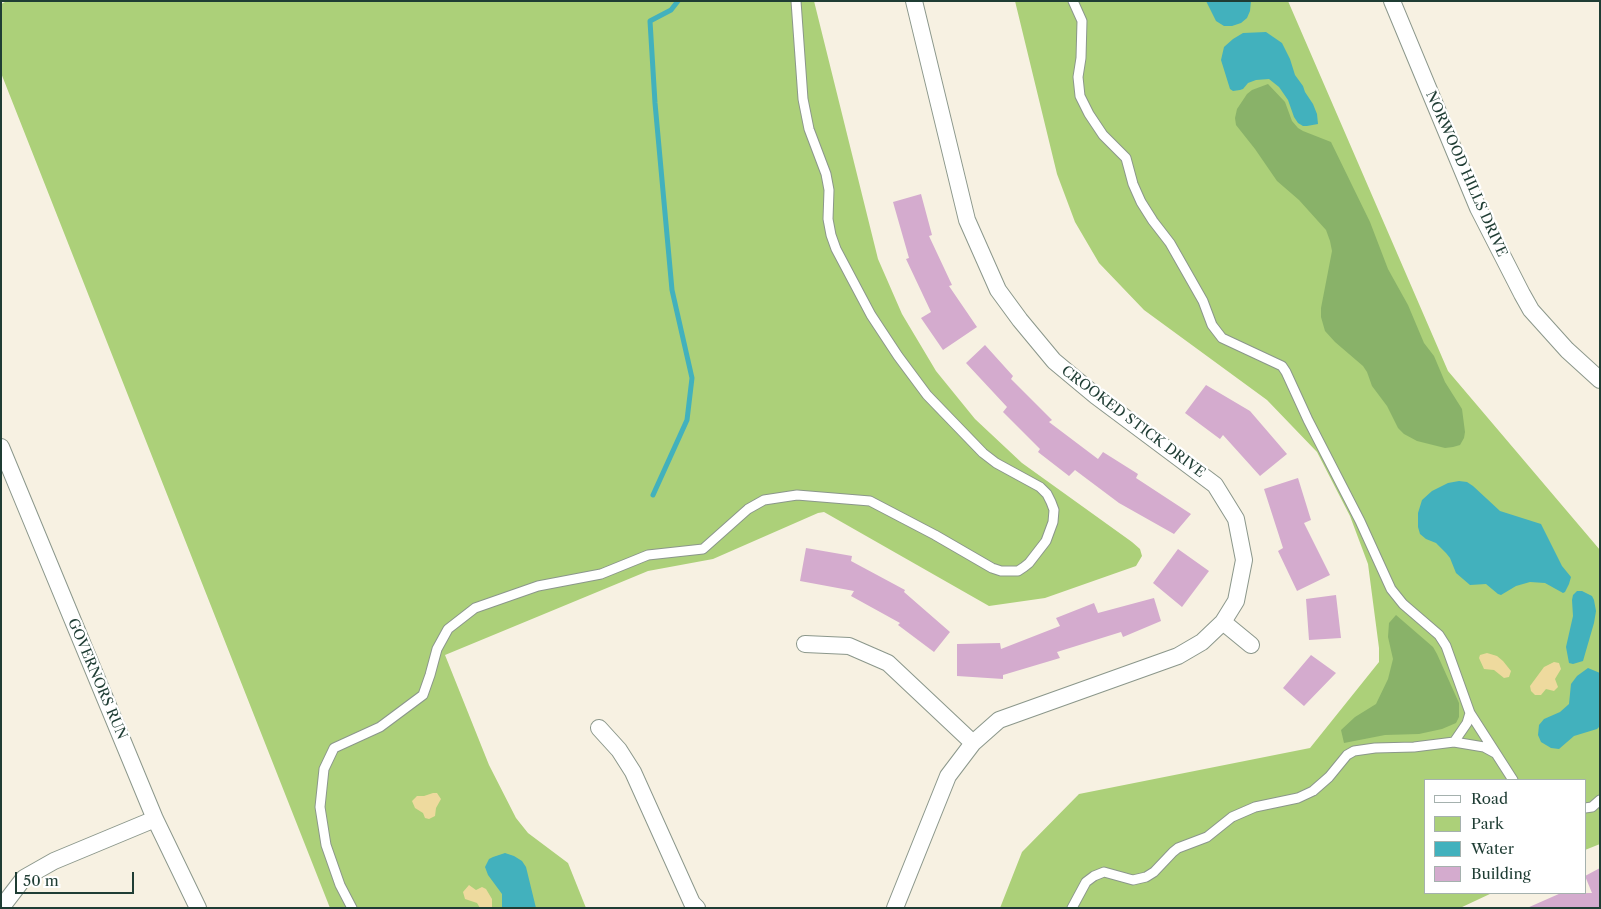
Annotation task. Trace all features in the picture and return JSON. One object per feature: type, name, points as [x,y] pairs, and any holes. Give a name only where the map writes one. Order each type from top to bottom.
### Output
[{"type":"street","name":"CROOKED STICK DRIVE","points":[[895,908],[948,776],[972,743],[999,720],[1178,656],[1202,642],[1223,622],[1236,601],[1244,560],[1236,519],[1215,485],[1096,396],[1054,361],[998,290],[967,220],[914,1]]},
{"type":"street","name":"NORWOOD HILLS DRIVE","points":[[1392,1],[1478,208],[1522,294],[1532,310],[1567,350],[1600,380]]},
{"type":"street","name":"GOVERNORS RUN","points":[[1,447],[155,819],[198,908]]},
{"type":"street","points":[[1223,622],[1251,645]]},
{"type":"street","points":[[805,644],[848,646],[888,663],[972,743]]},
{"type":"street","points":[[599,728],[619,750],[633,772],[692,903],[697,908]]},
{"type":"street","points":[[1,908],[24,878],[54,861],[155,819]]},
{"type":"lane","points":[[352,908],[340,885],[326,845],[320,807],[324,769],[334,748],[380,727],[423,695],[437,649],[448,628],[475,608],[538,586],[601,574],[648,555],[703,549],[748,509],[764,500],[797,495],[870,501],[992,568],[1001,571],[1018,571],[1029,563],[1046,541],[1053,522],[1054,510],[1047,494],[983,453],[928,395],[898,356],[871,315],[836,248],[828,219],[829,190],[826,174],[808,129],[796,1]]},
{"type":"lane","points":[[1073,1],[1082,21],[1081,58],[1078,77],[1080,96],[1089,114],[1103,135],[1126,158],[1133,184],[1141,202],[1170,243],[1176,257],[1202,301],[1212,325],[1222,338],[1282,366],[1286,372],[1308,420],[1360,521],[1391,589],[1403,604],[1439,635],[1448,652],[1470,713],[1512,779]]},
{"type":"lane","points":[[1454,742],[1467,722],[1470,713]]},
{"type":"lane","points":[[1072,908],[1086,882],[1094,876],[1104,872],[1133,880],[1146,877],[1154,872],[1178,848],[1207,837],[1232,817],[1255,807],[1298,798],[1313,791],[1329,777],[1347,755],[1354,751],[1454,742],[1484,747],[1495,752]]},
{"type":"lane","points":[[1586,808],[1592,807],[1600,800]]},
{"type":"green space","points":[[7,1],[814,1],[878,259],[902,314],[936,371],[975,419],[1022,463],[1132,542],[1140,549],[1142,556],[1136,566],[1045,598],[989,606],[824,512],[713,559],[648,571],[445,655],[489,765],[516,818],[528,833],[568,863],[586,908],[330,908],[1,73],[1,4]]},
{"type":"green space","points":[[1015,1],[1288,1],[1448,371],[1600,550],[1600,844],[1586,850],[1586,779],[1424,779],[1424,894],[1490,894],[1460,908],[1000,908],[1022,852],[1079,794],[1310,748],[1379,662],[1379,648],[1368,564],[1350,516],[1317,452],[1267,400],[1144,310],[1099,263],[1075,222],[1057,174]]},
{"type":"green space","points":[[1268,84],[1285,102],[1292,121],[1298,128],[1331,142],[1370,222],[1388,269],[1408,305],[1424,343],[1434,356],[1445,382],[1462,409],[1465,432],[1460,445],[1445,448],[1417,441],[1404,434],[1398,428],[1387,406],[1372,386],[1363,366],[1325,331],[1321,317],[1321,308],[1332,251],[1326,230],[1299,200],[1277,181],[1236,125],[1237,109],[1247,94]]},
{"type":"green space","points":[[1396,615],[1433,647],[1459,703],[1459,717],[1456,723],[1442,729],[1419,734],[1385,735],[1344,743],[1341,730],[1355,717],[1376,704],[1388,679],[1393,659],[1388,637],[1389,623]]},
{"type":"sand","points":[[1487,653],[1497,656],[1503,661],[1511,671],[1509,677],[1504,678],[1494,670],[1484,669],[1479,658],[1480,655]]},
{"type":"sand","points":[[1554,662],[1559,663],[1561,669],[1555,679],[1558,687],[1554,691],[1546,689],[1541,695],[1535,695],[1531,691],[1530,686],[1544,667]]},
{"type":"sand","points":[[437,793],[441,799],[436,808],[435,816],[429,819],[425,818],[423,813],[415,808],[412,801],[417,796]]},
{"type":"sand","points":[[469,885],[476,890],[482,887],[486,889],[492,899],[492,908],[480,908],[477,903],[465,899],[463,892]]},
{"type":"water","points":[[1206,1],[1251,1],[1250,11],[1247,18],[1241,23],[1224,26],[1216,21]]},
{"type":"water","points":[[1266,32],[1282,43],[1295,75],[1313,104],[1318,124],[1303,126],[1298,123],[1288,100],[1279,87],[1269,79],[1248,83],[1240,90],[1233,91],[1230,89],[1221,60],[1224,47],[1243,33]]},
{"type":"water","points":[[1467,482],[1473,486],[1500,511],[1541,524],[1562,566],[1571,577],[1565,592],[1563,593],[1545,583],[1530,582],[1516,586],[1501,595],[1486,584],[1470,585],[1456,573],[1446,553],[1436,543],[1420,534],[1418,513],[1422,500],[1432,491],[1448,483]]},
{"type":"water","points":[[1577,591],[1582,591],[1592,596],[1596,611],[1583,661],[1573,664],[1569,663],[1566,647],[1573,616],[1572,600],[1573,595]]},
{"type":"water","points":[[1588,668],[1600,673],[1600,726],[1597,729],[1574,736],[1559,749],[1551,748],[1541,742],[1538,735],[1539,725],[1544,719],[1560,712],[1569,704],[1571,684],[1577,676]]},
{"type":"water","points":[[505,853],[522,861],[526,867],[536,908],[502,908],[502,894],[488,875],[485,867],[489,859]]},
{"type":"building","points":[[921,194],[932,235],[929,236],[952,285],[949,286],[977,327],[943,350],[921,318],[931,312],[906,259],[909,258],[893,202]]},
{"type":"building","points":[[985,345],[1013,376],[1011,379],[1052,420],[1049,422],[1098,459],[1103,452],[1138,474],[1136,478],[1191,514],[1174,534],[1119,503],[1075,470],[1069,476],[1038,452],[1040,449],[1003,412],[1007,407],[966,363]]},
{"type":"building","points":[[1206,385],[1250,411],[1287,454],[1260,476],[1223,435],[1220,439],[1185,413]]},
{"type":"building","points":[[1298,478],[1311,520],[1304,523],[1330,575],[1297,591],[1278,551],[1283,548],[1264,489]]},
{"type":"building","points":[[806,548],[852,556],[851,561],[905,590],[904,592],[950,632],[934,652],[898,625],[900,623],[851,596],[854,591],[800,581]]},
{"type":"building","points":[[1178,549],[1209,571],[1182,607],[1153,583]]},
{"type":"building","points":[[1336,595],[1341,638],[1309,640],[1306,599]]},
{"type":"building","points":[[1154,598],[1161,621],[1123,637],[1121,632],[1057,652],[1060,658],[1003,675],[1003,679],[957,676],[957,644],[1000,643],[1001,649],[1060,626],[1056,618],[1094,603],[1098,613]]},
{"type":"building","points":[[1311,655],[1336,673],[1304,706],[1283,688]]},
{"type":"building","points":[[1600,868],[1600,908],[1527,908],[1559,894],[1592,893],[1586,875]]},
{"type":"waterway","points":[[653,495],[687,420],[692,378],[672,290],[655,103],[650,21],[671,10],[678,1]]}]
